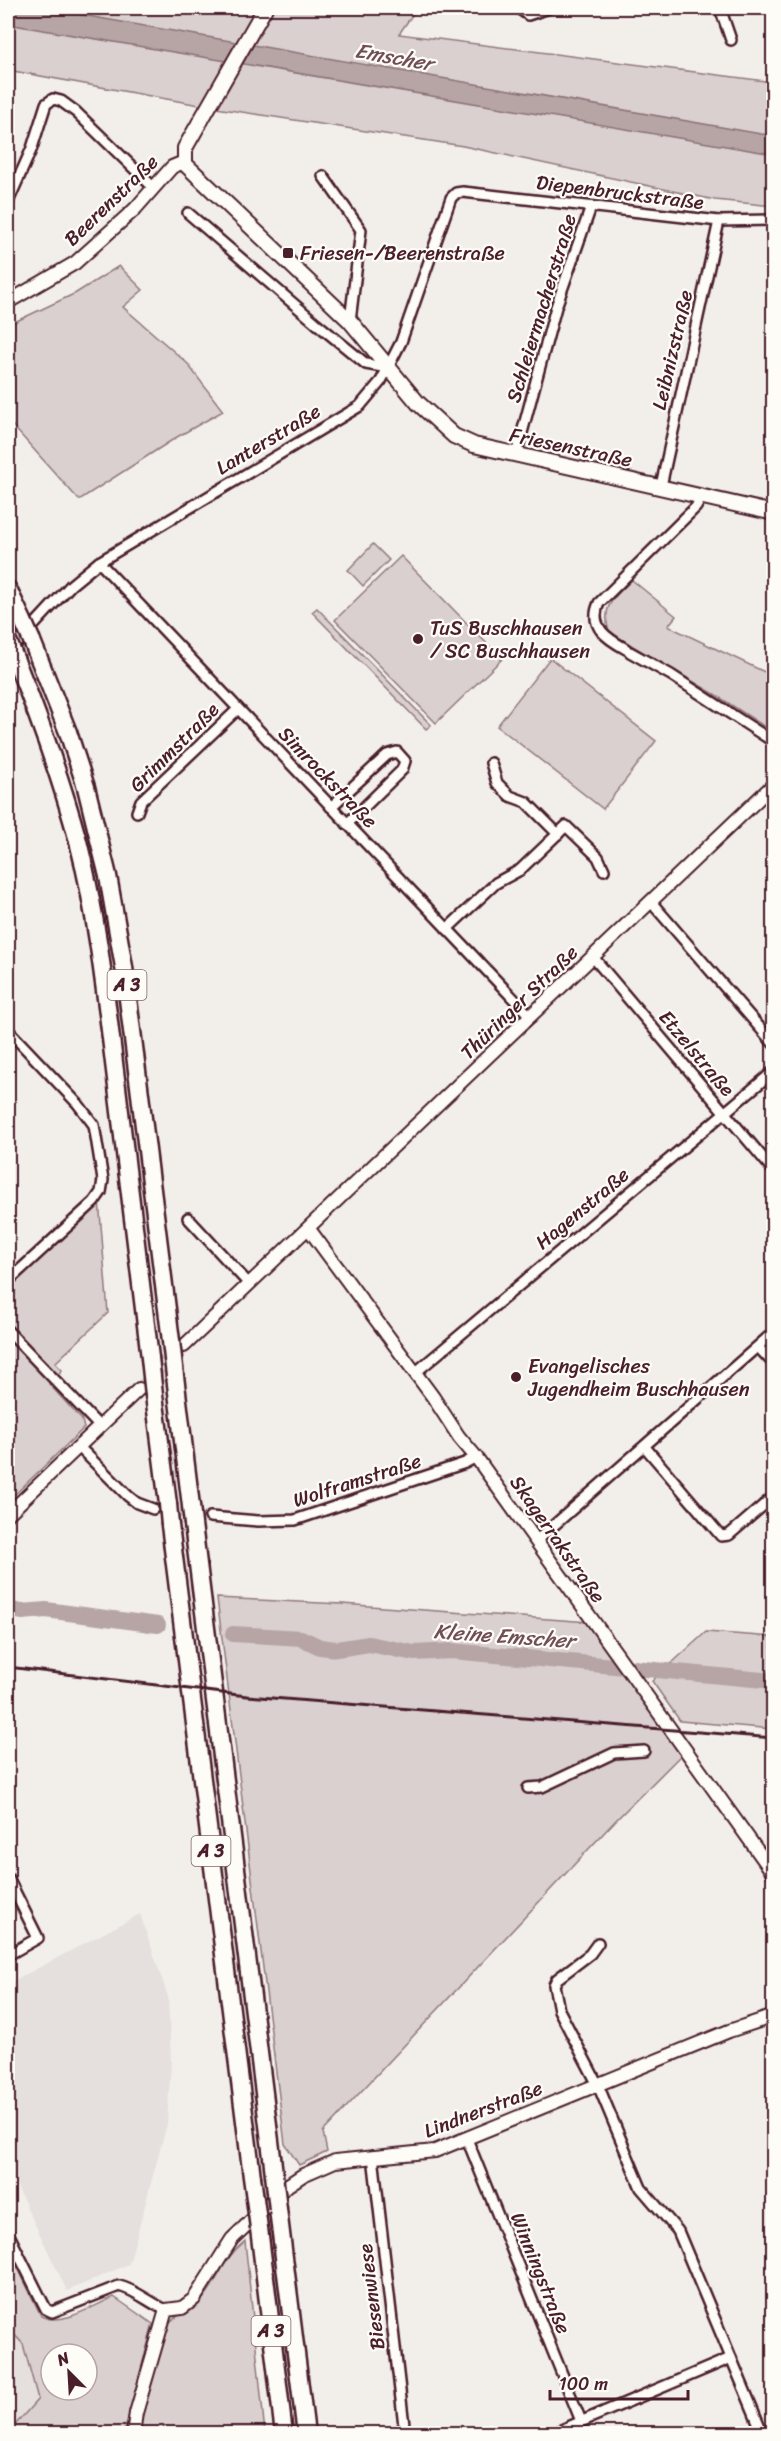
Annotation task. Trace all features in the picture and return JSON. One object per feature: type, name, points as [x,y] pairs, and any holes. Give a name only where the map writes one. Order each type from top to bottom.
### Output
[{"type":"highway","name":"A 3","points":[[8,589],[32,641],[68,732],[86,787],[108,876],[124,967],[177,1343],[175,1376],[306,2433]]},
{"type":"highway","name":"A 3","points":[[8,641],[12,658],[45,733],[63,790],[92,906],[103,974],[150,1358],[147,1392],[160,1506],[170,1525],[284,2433]]},
{"type":"main road","name":"Beerenstraße","points":[[184,162],[185,148],[265,8]]},
{"type":"main road","name":"Friesenstraße","points":[[184,162],[189,170],[350,321],[411,396],[454,436],[474,445],[774,513]]},
{"type":"street","points":[[518,8],[528,15],[549,8]]},
{"type":"street","points":[[720,8],[732,40]]},
{"type":"street","points":[[8,202],[32,148],[46,104],[50,100],[61,101],[76,112],[154,188]]},
{"type":"street","name":"Beerenstraße","points":[[8,302],[75,263],[135,209],[172,167],[184,162]]},
{"type":"street","points":[[323,176],[362,230],[350,321]]},
{"type":"street","name":"Diepenbruckstraße","points":[[463,192],[719,221],[774,220]]},
{"type":"street","name":"Lanterstraße","points":[[12,658],[71,585],[99,562],[360,406],[381,381],[401,342],[451,198],[456,193],[463,192]]},
{"type":"street","name":"Schleiermacherstraße","points":[[516,455],[553,315],[591,207]]},
{"type":"street","points":[[188,213],[366,364],[388,368]]},
{"type":"street","name":"Leibnizstraße","points":[[661,486],[719,221]]},
{"type":"street","points":[[702,496],[696,507],[599,603],[596,614],[599,629],[605,637],[671,675],[774,742]]},
{"type":"street","name":"Simrockstraße","points":[[99,562],[531,1017]]},
{"type":"street","name":"Grimmstraße","points":[[137,812],[141,801],[238,710]]},
{"type":"street","points":[[331,807],[387,755],[397,752],[402,757],[405,761],[402,770],[347,824]]},
{"type":"street","points":[[491,763],[497,783],[510,796],[526,802],[558,834]]},
{"type":"street","name":"Thüringer Straße","points":[[177,1343],[290,1247],[774,784]]},
{"type":"street","points":[[447,929],[496,883],[520,870],[566,826],[598,857],[604,870]]},
{"type":"street","points":[[651,902],[774,1044]]},
{"type":"street","name":"Etzelstraße","points":[[593,957],[774,1171]]},
{"type":"street","points":[[8,1030],[78,1104],[93,1125],[104,1180],[101,1192],[93,1202],[8,1281]]},
{"type":"street","name":"Hagenstraße","points":[[415,1373],[774,1071]]},
{"type":"street","points":[[188,1218],[249,1284]]},
{"type":"street","name":"Skagerrakstraße","points":[[309,1228],[774,1874]]},
{"type":"street","points":[[8,1331],[100,1427]]},
{"type":"street","points":[[536,1541],[645,1448],[774,1332]]},
{"type":"street","points":[[758,1347],[774,1364]]},
{"type":"street","points":[[8,1514],[100,1427],[147,1392]]},
{"type":"street","points":[[79,1447],[137,1503],[160,1506]]},
{"type":"street","points":[[645,1448],[721,1536],[729,1535],[774,1496]]},
{"type":"street","name":"Wolframstraße","points":[[210,1517],[258,1521],[296,1520],[465,1463],[476,1457]]},
{"type":"street","points":[[528,1788],[542,1787],[614,1753],[644,1750]]},
{"type":"street","points":[[8,1878],[38,1938],[8,1955]]},
{"type":"street","points":[[598,1943],[590,1954],[557,1979],[554,1984],[559,2010],[598,2085],[641,2188],[678,2231],[763,2433]]},
{"type":"street","name":"Lindnerstraße","points":[[166,2310],[182,2308],[194,2299],[232,2239],[295,2179],[335,2161],[428,2152],[467,2139],[729,2031],[774,2016]]},
{"type":"street","name":"Winningstraße","points":[[467,2139],[581,2421]]},
{"type":"street","name":"Biesenwiese","points":[[373,2156],[405,2433]]},
{"type":"street","points":[[8,2233],[46,2309],[52,2312],[118,2286],[130,2289],[166,2310],[132,2433]]},
{"type":"street","points":[[552,2433],[731,2358]]},
{"type":"shaded area","points":[[8,8],[417,8],[399,34],[773,82],[773,206],[715,200],[463,146],[216,108],[8,70]]},
{"type":"shaded area","points":[[8,8],[42,8],[773,136],[773,154],[8,24]]},
{"type":"shaded area","points":[[119,266],[143,290],[123,307],[187,363],[223,411],[177,437],[79,500],[12,425],[8,428],[8,325],[76,293]]},
{"type":"shaded area","points":[[373,544],[389,560],[363,586],[348,570]]},
{"type":"shaded area","name":"TuS Buschhausen / SC Buschhausen","points":[[401,556],[502,659],[436,723],[335,620]]},
{"type":"shaded area","points":[[632,580],[676,616],[668,626],[773,676],[773,732],[716,695],[609,632],[608,608],[615,597]]},
{"type":"shaded area","points":[[317,608],[431,725],[426,729],[312,612]]},
{"type":"shaded area","points":[[550,658],[656,741],[603,809],[497,726]]},
{"type":"shaded area","points":[[99,1200],[108,1313],[55,1363],[62,1370],[49,1384],[82,1420],[84,1428],[8,1501],[8,1285]]},
{"type":"shaded area","points":[[217,1598],[342,1604],[589,1622],[682,1754],[616,1820],[323,2132],[327,2152],[299,2165],[285,2144]]},
{"type":"shaded area","points":[[706,1632],[773,1637],[773,1729],[680,1721],[652,1681]]},
{"type":"shaded area","points":[[140,1914],[168,1997],[171,2062],[167,2124],[129,2264],[67,2291],[8,2168],[8,1984]]},
{"type":"shaded area","points":[[245,2241],[265,2433],[137,2434],[168,2324],[203,2299],[231,2255]]},
{"type":"shaded area","points":[[8,2247],[41,2316],[49,2319],[68,2317],[114,2297],[153,2324],[124,2433],[8,2433],[38,2399],[23,2344],[8,2328]]},
{"type":"shaded area","points":[[8,2328],[23,2343],[38,2399],[8,2433]]},
{"type":"waterway","name":"Kleine Emscher","points":[[8,1609],[22,1612],[46,1610],[158,1625]]},
{"type":"waterway","name":"Kleine Emscher","points":[[233,1634],[301,1638],[320,1647],[337,1649],[369,1644],[414,1653],[452,1651],[774,1681]]},
{"type":"tunnel","points":[[139,1389],[177,1352]]},
{"type":"tunnel","points":[[153,1509],[210,1517]]},
{"type":"railway","points":[[8,1667],[247,1696],[774,1738]]},
{"type":"place","name":"Friesen-/Beerenstraße","points":[[288,253]]},
{"type":"place","name":"TuS Buschhausen / SC Buschhausen","points":[[418,639]]},
{"type":"place","name":"Evangelisches Jugendheim Buschhausen","points":[[516,1377]]},
{"type":"water label","name":"Emscher","points":[[394,57]]}]
